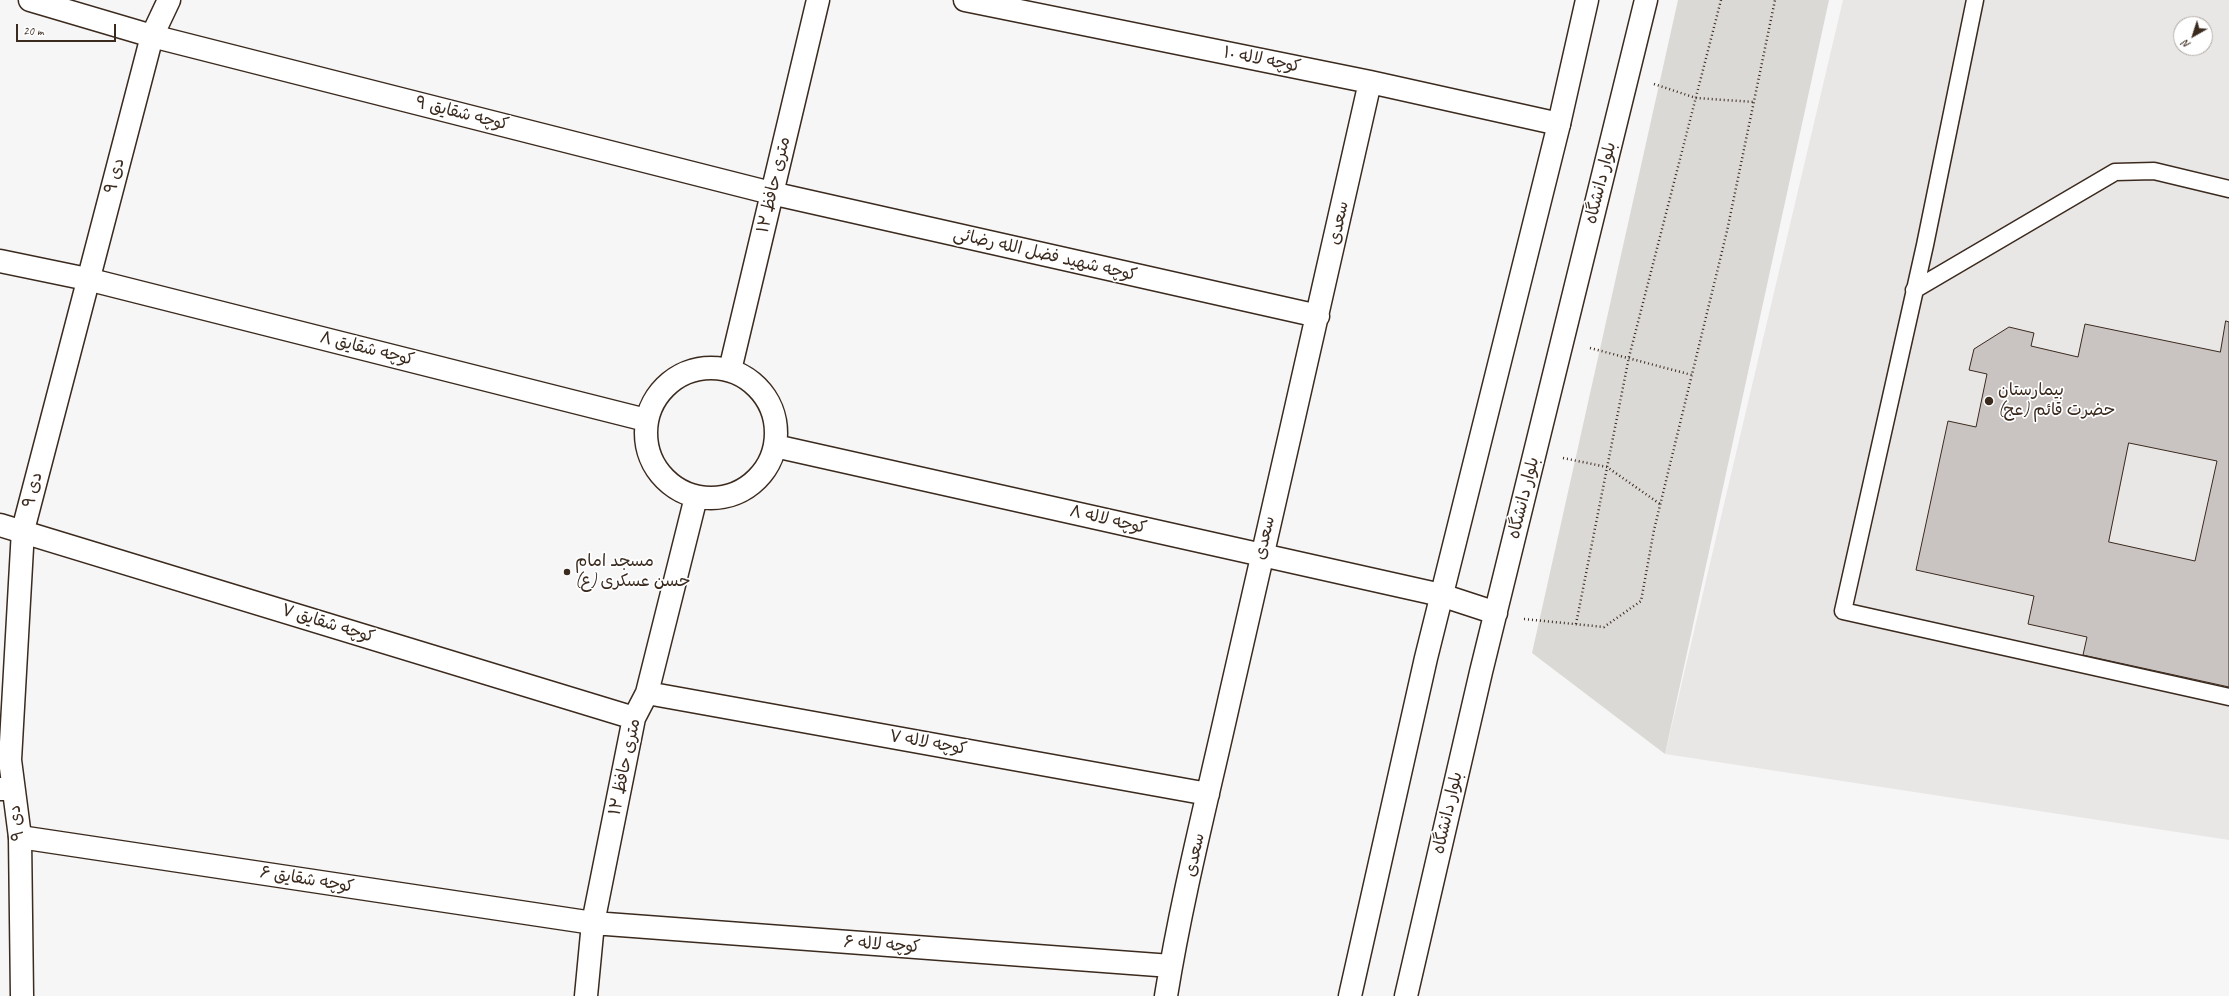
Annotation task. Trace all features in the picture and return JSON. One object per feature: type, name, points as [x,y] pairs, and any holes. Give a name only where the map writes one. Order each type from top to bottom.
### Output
[{"type":"street","name":"کوچه شقایق ۹","points":[[30,0],[152,36],[771,193]]},
{"type":"street","name":"۹ دی","points":[[22,996],[20,837],[6,789],[10,760],[23,530],[87,279],[152,36],[169,0]]},
{"type":"street","name":"۱۲ متری حافظ","points":[[730,370],[818,0]]},
{"type":"street","name":"کوچه لاله ۱۰","points":[[965,0],[1370,82],[1559,124]]},
{"type":"street","points":[[1350,996],[1441,595],[1559,124],[1587,0]]},
{"type":"street","name":"بلوار دانشگاه","points":[[1406,996],[1496,613],[1646,0]]},
{"type":"street","name":"سعدی","points":[[1166,996],[1171,966],[1208,794],[1318,316],[1370,82]]},
{"type":"street","name":"کوچه شهید فضل الله رضائی","points":[[771,193],[1318,316]]},
{"type":"street","name":"کوچه شقایق ۸","points":[[0,261],[87,279],[646,420]]},
{"type":"street","points":[[708,367],[730,370],[747,378],[762,391],[772,408],[776,426],[775,446],[768,465],[755,481],[743,489],[717,498],[696,496],[678,489],[662,476],[651,459],[646,440],[646,420],[654,399],[668,383],[687,371],[708,367]]},
{"type":"street","name":"کوچه لاله ۸","points":[[775,446],[1441,595],[1496,613]]},
{"type":"street","name":"۱۲ متری حافظ","points":[[586,996],[593,923],[634,718],[647,693],[696,496]]},
{"type":"street","name":"کوچه شقایق ۷","points":[[0,525],[23,530],[634,718]]},
{"type":"street","name":"کوچه لاله ۷","points":[[647,693],[1208,794]]},
{"type":"street","name":"کوچه شقایق ۶","points":[[20,837],[593,923]]},
{"type":"street","name":"کوچه لاله ۶","points":[[593,923],[1171,966]]},
{"type":"lane","points":[[1975,0],[1914,290],[1843,612],[2229,697]]},
{"type":"lane","points":[[1914,290],[2115,172],[2154,171],[2229,189]]},
{"type":"path","points":[[1576,624],[1629,357],[1721,0]]},
{"type":"path","points":[[1521,618],[1604,627],[1641,601],[1660,504],[1727,231],[1775,0]]},
{"type":"path","points":[[1626,78],[1696,98],[1754,102]]},
{"type":"path","points":[[1562,342],[1629,357],[1692,375]]},
{"type":"path","points":[[1535,452],[1607,467],[1660,504]]},
{"type":"shaded area","points":[[1678,0],[1829,0],[1665,754],[1532,653]]},
{"type":"shaded area","name":"بیمارستان حضرت قائم (عج)","points":[[1843,0],[2229,0],[2229,840],[1665,754]]},
{"type":"building","points":[[2226,321],[2229,322],[2229,687],[2083,655],[2087,637],[2028,624],[2034,596],[1916,570],[1948,421],[1976,427],[1987,374],[1969,370],[1974,349],[2009,327],[2034,333],[2031,346],[2078,357],[2085,324],[2220,352]],"holes":[[[2129,443],[2217,461],[2195,561],[2109,542]]]},
{"type":"place","name":"بیمارستان حضرت قائم (عج)","points":[[1989,401]]},
{"type":"place","name":"مسجد امام حسن عسکری (ع)","points":[[567,572]]}]
